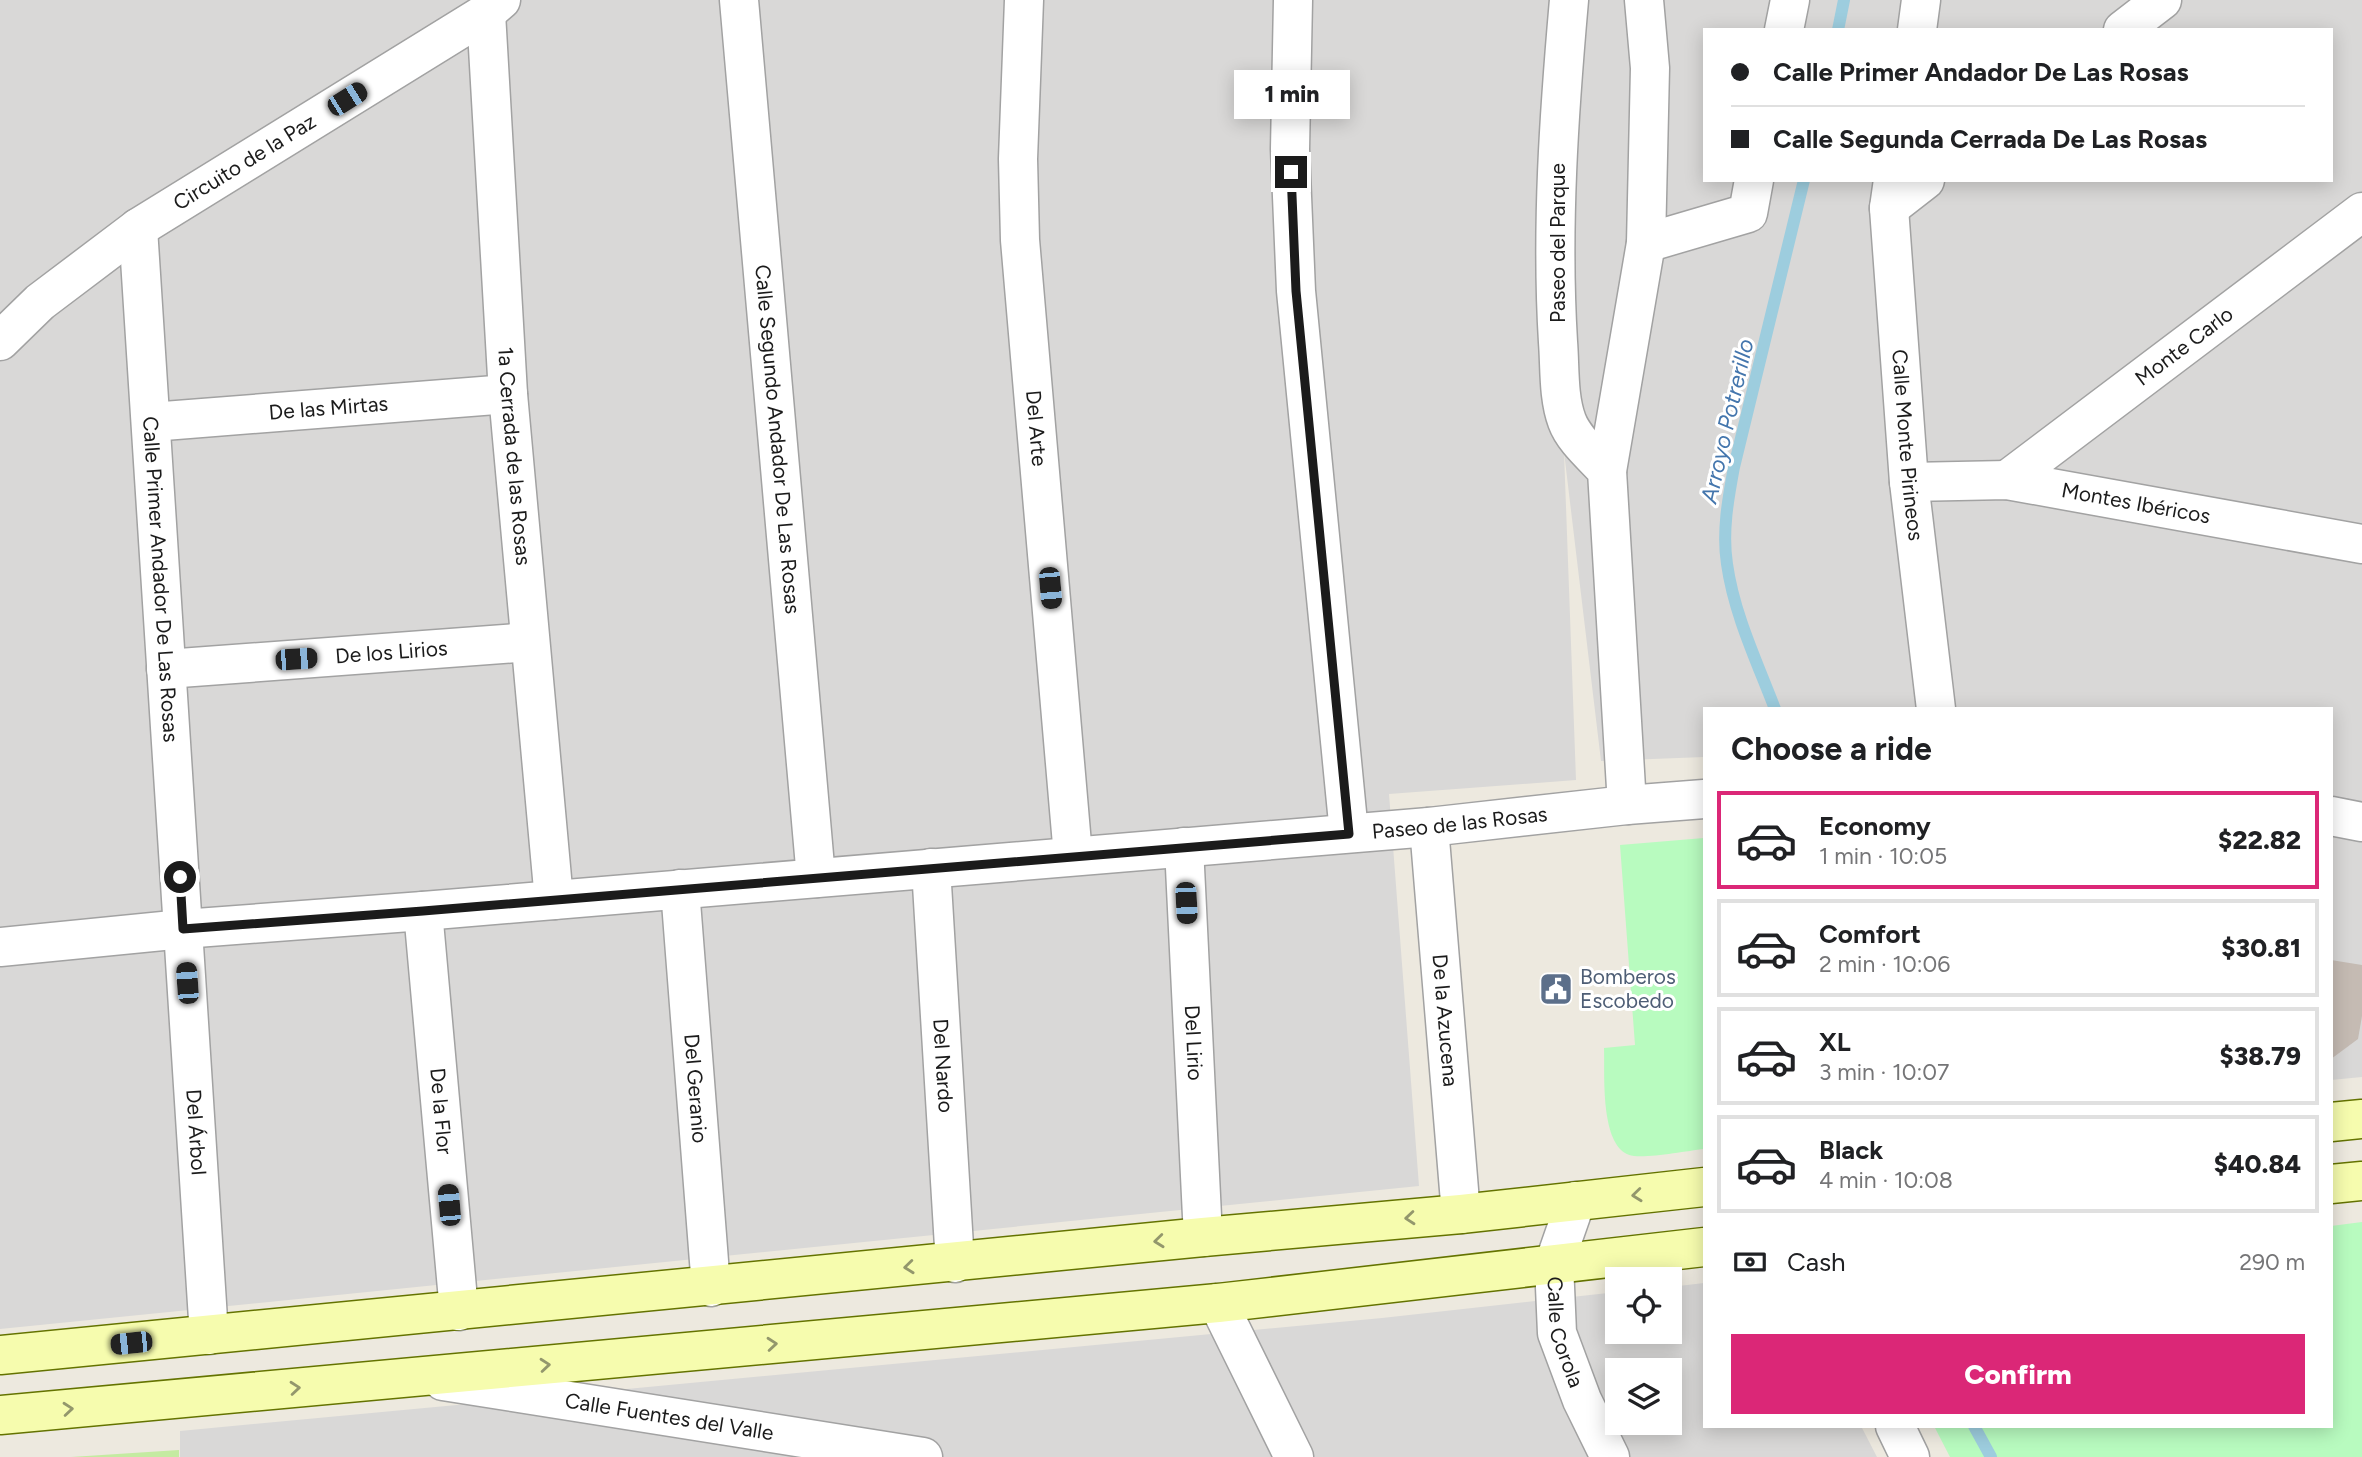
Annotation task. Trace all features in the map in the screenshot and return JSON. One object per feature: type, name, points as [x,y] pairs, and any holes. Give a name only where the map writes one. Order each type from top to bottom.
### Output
[{"type":"street","name":"Calle Segundo Andador De Las Rosas","points":[[739,0],[816,878]]},
{"type":"street","name":"Del Arte","points":[[1024,0],[1018,159],[1020,240],[1073,856]]},
{"type":"street","points":[[1293,0],[1290,149],[1296,291],[1349,834]]},
{"type":"street","name":"Paseo del Parque","points":[[1569,0],[1556,184],[1555,295],[1561,380],[1567,423],[1575,436],[1607,471]]},
{"type":"street","points":[[1627,805],[1607,471],[1646,243],[1650,68],[1644,0]]},
{"type":"street","points":[[1784,28],[1790,0]]},
{"type":"street","points":[[1917,28],[1921,0]]},
{"type":"street","points":[[2126,28],[2162,0]]},
{"type":"street","name":"Circuito de la Paz","points":[[0,341],[40,302],[138,228],[494,6]]},
{"type":"street","name":"1a Cerrada de las Rosas","points":[[494,6],[508,394],[554,900]]},
{"type":"street","points":[[1646,243],[1748,213],[1754,182]]},
{"type":"street","points":[[1891,194],[1920,182]]},
{"type":"street","name":"Calle Monte Pirineos","points":[[1891,194],[1909,482],[1936,707]]},
{"type":"street","name":"Monte Carlo","points":[[2007,480],[2362,212]]},
{"type":"street","name":"Calle Primer Andador De Las Rosas","points":[[138,228],[183,929]]},
{"type":"street","name":"De las Mirtas","points":[[151,422],[508,394]]},
{"type":"street","name":"Montes Ibéricos","points":[[1909,482],[2007,480],[2361,543]]},
{"type":"street","name":"De los Lirios","points":[[166,669],[530,642]]},
{"type":"street","name":"Paseo de las Rosas","points":[[0,947],[183,929],[1349,834],[1703,799]]},
{"type":"street","points":[[2333,816],[2362,822]]},
{"type":"street","name":"De la Azucena","points":[[1429,827],[1461,1214]]},
{"type":"street","name":"Del Lirio","points":[[1184,847],[1203,1237]]},
{"type":"street","name":"Del Nardo","points":[[931,869],[955,1263]]},
{"type":"street","name":"Del Geranio","points":[[680,889],[712,1287]]},
{"type":"street","name":"De la Flor","points":[[423,911],[459,1311]]},
{"type":"street","name":"Del Árbol","points":[[183,929],[209,1335]]},
{"type":"street","points":[[2333,1122],[2362,1119]]},
{"type":"street","points":[[2333,1184],[2362,1181]]},
{"type":"street","points":[[0,1355],[1461,1214],[1703,1187]]},
{"type":"street","name":"Calle Corola","points":[[1576,1201],[1554,1264],[1557,1334],[1582,1400],[1610,1457]]},
{"type":"street","points":[[0,1415],[1218,1303],[1703,1247]]},
{"type":"street","points":[[1218,1303],[1294,1457]]},
{"type":"street","name":"Calle Fuentes del Valle","points":[[417,1377],[923,1457]]},
{"type":"street","points":[[1896,1428],[1910,1457]]},
{"type":"shaded area","points":[[0,0],[2362,0],[2362,1077],[2333,1080],[2333,707],[1703,707],[1703,757],[1601,761],[1564,452],[1576,780],[1389,794],[1419,1186],[0,1329]]},
{"type":"shaded area","points":[[1703,1283],[1703,1428],[1862,1428],[1877,1457],[180,1457],[180,1431],[1382,1318],[1605,1293],[1605,1344],[1682,1344],[1682,1286]]},
{"type":"green space","points":[[1703,838],[1703,1149],[1634,1156],[1623,1151],[1609,1127],[1604,1048],[1635,1045],[1620,845]]},
{"type":"green space","points":[[2362,1222],[2362,1457],[1950,1457],[1935,1428],[2333,1428],[2333,1226]]},
{"type":"green space","points":[[179,1450],[179,1457],[71,1457]]},
{"type":"building","points":[[2333,960],[2362,965],[2362,1016],[2358,1039],[2333,1058]]},
{"type":"waterway","name":"Arroyo Potrerillo","points":[[1838,28],[1844,0]]},
{"type":"waterway","name":"Arroyo Potrerillo","points":[[1774,707],[1747,638],[1730,583],[1725,528],[1734,467],[1804,182]]},
{"type":"waterway","name":"Arroyo Potrerillo","points":[[1975,1428],[1991,1457]]},
{"type":"place","name":"Bomberos Escobedo","points":[[1556,989]]},
{"type":"route","points":[[180,877],[183,929],[1349,834],[1296,291],[1291,172]]}]
